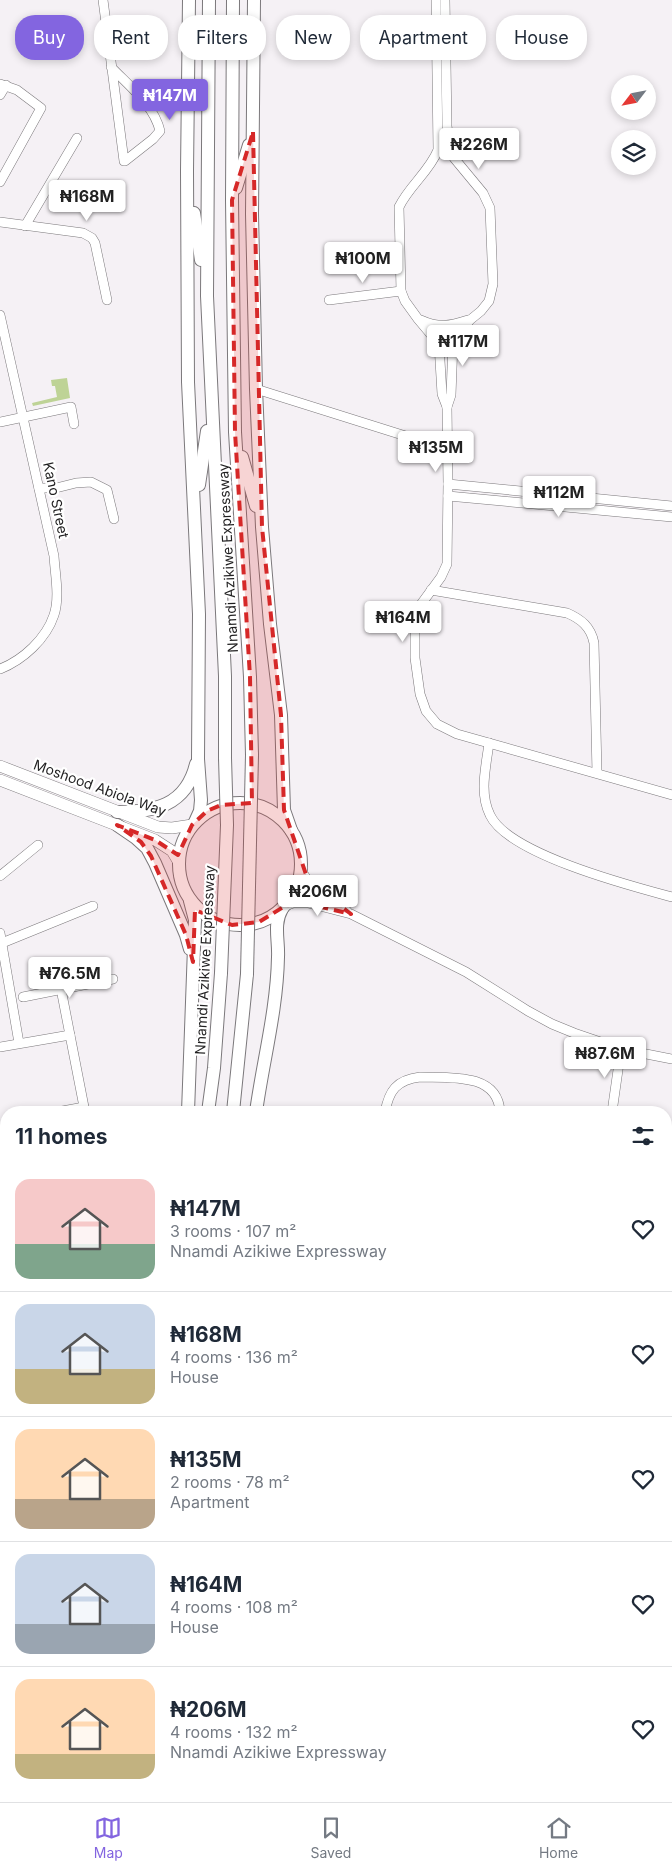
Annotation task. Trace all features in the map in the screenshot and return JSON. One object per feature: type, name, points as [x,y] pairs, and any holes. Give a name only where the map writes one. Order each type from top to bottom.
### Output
[{"type":"highway","points":[[189,0],[187,171],[188,382],[199,642],[198,759],[201,806],[180,848],[179,874],[188,897],[207,916],[219,922],[232,925],[246,925],[271,917],[283,908]]},
{"type":"highway","name":"Nnamdi Azikiwe Expressway","points":[[208,0],[207,296],[225,676],[227,825],[221,973],[214,1068],[209,1106]]},
{"type":"highway","name":"Nnamdi Azikiwe Expressway","points":[[234,0],[232,200],[235,432],[250,677],[252,755],[247,974],[234,1106]]},
{"type":"highway","points":[[254,0],[252,214],[256,389],[262,527],[270,624],[281,716],[284,810],[299,846],[301,863],[294,894],[277,919],[278,958],[274,1001],[257,1106]]},
{"type":"highway","points":[[232,200],[253,132]]},
{"type":"highway","points":[[187,171],[207,296]]},
{"type":"highway","points":[[195,514],[211,401]]},
{"type":"highway","points":[[235,432],[262,527]]},
{"type":"highway","points":[[117,818],[149,811],[166,804],[185,788],[195,771],[198,759]]},
{"type":"highway","points":[[193,823],[207,812],[221,805],[237,802],[253,804],[268,809],[281,818],[291,830]]},
{"type":"highway","points":[[117,818],[142,842],[151,856],[186,935],[193,962]]},
{"type":"highway","name":"Nnamdi Azikiwe Expressway","points":[[188,897],[193,906],[195,920],[188,1106]]},
{"type":"main road","name":"Moshood Abiola Way","points":[[0,766],[117,818],[161,843],[172,851],[178,861]]},
{"type":"main road","name":"Moshood Abiola Way","points":[[0,780],[117,818],[166,828],[193,823]]},
{"type":"street","points":[[102,0],[111,66],[124,161],[128,161],[160,131],[158,120],[145,102],[111,66]]},
{"type":"street","points":[[436,0],[438,150],[433,163],[404,196],[399,207],[401,291],[405,301],[435,338],[440,348],[442,394],[447,406],[447,564],[445,571],[419,607],[415,626],[415,658],[422,702],[431,718],[437,724],[457,734],[672,794]]},
{"type":"street","points":[[445,0],[447,126],[450,149],[454,158],[483,193],[490,208],[493,284],[489,301],[470,320],[453,342],[451,395],[447,406]]},
{"type":"street","points":[[0,95],[3,84],[17,90],[40,108],[0,182]]},
{"type":"street","points":[[26,226],[77,138]]},
{"type":"street","points":[[0,222],[83,233],[92,238],[107,300]]},
{"type":"street","points":[[329,300],[401,291]]},
{"type":"street","name":"Kano Street","points":[[0,315],[54,556],[57,592],[55,614],[37,643],[24,655],[0,669]]},
{"type":"street","points":[[418,319],[434,326],[452,326],[470,320]]},
{"type":"street","points":[[256,389],[448,449]]},
{"type":"street","points":[[0,422],[71,407],[74,424]]},
{"type":"street","points":[[39,488],[56,488],[76,483],[91,482],[107,490],[114,518]]},
{"type":"street","points":[[448,484],[672,506]]},
{"type":"street","points":[[448,496],[672,517]]},
{"type":"street","points":[[431,590],[567,613],[583,622],[591,632],[594,643],[597,773]]},
{"type":"street","points":[[489,744],[484,791],[485,800],[490,816],[499,829],[525,845],[575,867],[626,885],[672,897]]},
{"type":"street","points":[[0,876],[38,845]]},
{"type":"street","points":[[301,863],[303,873],[309,883],[351,914],[458,968],[552,1024],[621,1049],[672,1059]]},
{"type":"street","points":[[283,908],[293,903],[308,903],[351,914]]},
{"type":"street","points":[[2,943],[92,906]]},
{"type":"street","points":[[0,933],[19,1044]]},
{"type":"street","points":[[23,997],[113,979]]},
{"type":"street","points":[[61,989],[84,1106]]},
{"type":"street","points":[[0,1047],[70,1035]]},
{"type":"street","points":[[613,1106],[621,1049]]},
{"type":"street","points":[[386,1106],[389,1095],[395,1086],[412,1078],[469,1079],[480,1082],[492,1090],[498,1106]]},
{"type":"highlighted area","points":[[253,132],[262,527],[281,715],[284,810],[309,883],[351,914],[300,902],[285,906],[259,922],[232,925],[195,910],[193,962],[186,935],[151,856],[141,842],[117,825],[155,840],[178,855],[192,825],[207,811],[221,805],[252,803],[250,677],[235,432],[232,200]]},
{"type":"green space","points":[[67,378],[70,398],[33,406],[32,403],[57,397],[55,386],[52,386],[51,380]]}]
